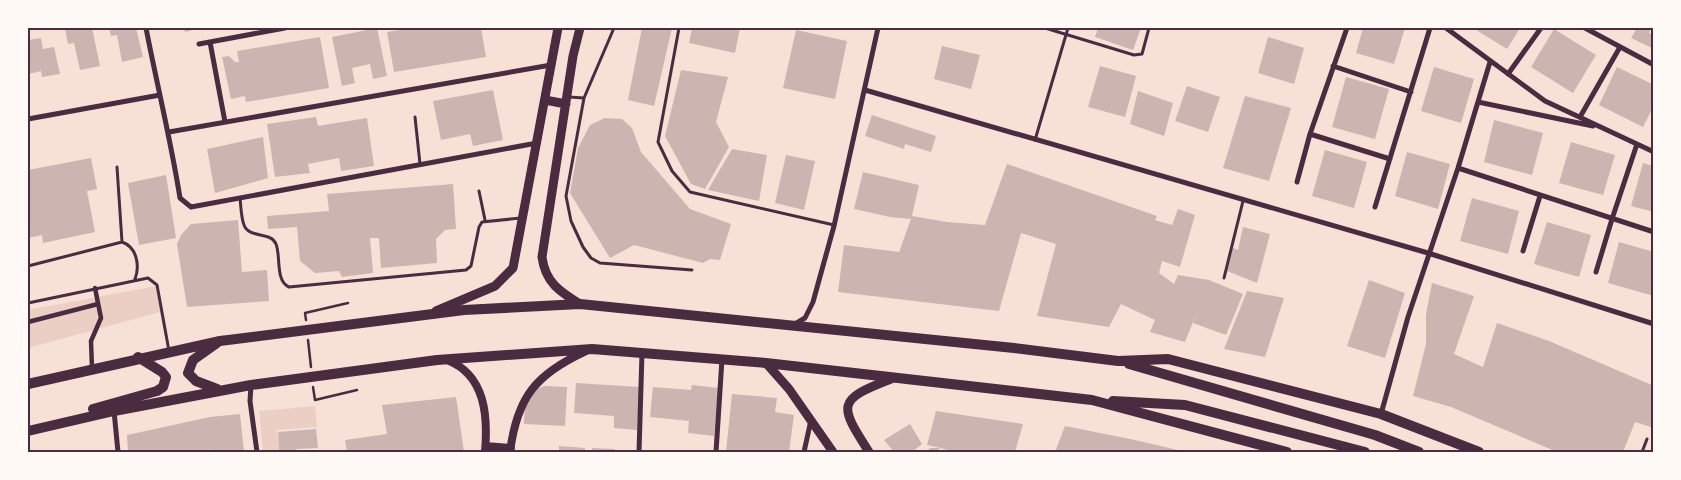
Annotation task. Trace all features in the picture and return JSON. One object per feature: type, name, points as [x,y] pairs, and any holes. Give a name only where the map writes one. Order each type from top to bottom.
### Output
[{"type":"highway","points":[[28,384],[138,357],[220,341],[464,310],[580,304],[1118,361],[1168,359],[1381,414],[1479,452]]},
{"type":"highway","points":[[220,341],[193,360],[188,372],[196,381],[221,390]]},
{"type":"highway","points":[[40,427],[250,385],[445,360],[592,349],[766,363],[891,379],[1092,400],[1185,405],[1365,452]]},
{"type":"highway","points":[[28,431],[157,391],[163,387],[166,376],[138,357]]},
{"type":"highway","points":[[1118,361],[1375,435],[1419,452]]},
{"type":"highway","points":[[1092,400],[1287,452]]},
{"type":"main road","points":[[427,315],[491,289],[507,276],[513,268],[524,218],[558,28]]},
{"type":"main road","points":[[580,28],[542,257],[546,275],[554,286],[580,304]]},
{"type":"main road","points":[[545,100],[567,101]]},
{"type":"main road","points":[[766,363],[789,389],[833,452]]},
{"type":"main road","points":[[869,452],[850,423],[848,414],[849,403],[859,392],[891,379]]},
{"type":"street","points":[[146,28],[170,132],[180,198],[191,207],[537,143]]},
{"type":"street","points":[[199,44],[285,28]]},
{"type":"street","points":[[551,28],[556,39]]},
{"type":"street","points":[[787,325],[797,323],[805,318],[813,302],[834,226],[878,28]]},
{"type":"street","points":[[1297,182],[1310,134],[1347,28]]},
{"type":"street","points":[[1375,207],[1430,28]]},
{"type":"street","points":[[1447,28],[1490,62],[1545,101],[1637,144],[1653,149]]},
{"type":"street","points":[[1508,74],[1541,28]]},
{"type":"street","points":[[1584,28],[1654,66]]},
{"type":"street","points":[[210,42],[225,122]]},
{"type":"street","points":[[1580,117],[1620,47]]},
{"type":"street","points":[[1381,414],[1408,317],[1458,168],[1490,62]]},
{"type":"street","points":[[170,132],[551,65]]},
{"type":"street","points":[[1333,66],[1411,92]]},
{"type":"street","points":[[865,90],[1428,253],[1654,324]]},
{"type":"street","points":[[28,119],[160,95]]},
{"type":"street","points":[[1478,102],[1601,127]]},
{"type":"street","points":[[1310,134],[1390,159]]},
{"type":"street","points":[[1596,272],[1637,144]]},
{"type":"street","points":[[1458,168],[1654,232]]},
{"type":"street","points":[[1523,251],[1540,196]]},
{"type":"street","points":[[92,368],[91,341],[101,318],[95,288]]},
{"type":"street","points":[[28,322],[98,304]]},
{"type":"street","points":[[445,360],[468,373],[480,392],[485,406],[487,429],[485,449],[511,450],[513,427],[526,395],[549,372],[571,358],[592,349]]},
{"type":"street","points":[[639,452],[642,353]]},
{"type":"street","points":[[716,452],[722,359]]},
{"type":"street","points":[[250,385],[250,401],[257,452]]},
{"type":"street","points":[[114,411],[118,452]]},
{"type":"street","points":[[804,452],[811,419]]},
{"type":"lane","points":[[614,28],[584,98],[566,196],[571,221],[583,247],[591,258],[600,263],[692,270]]},
{"type":"lane","points":[[679,28],[658,142],[672,171],[690,192],[834,226]]},
{"type":"lane","points":[[1046,28],[1134,55],[1142,54],[1149,28]]},
{"type":"lane","points":[[1035,140],[1068,28]]},
{"type":"lane","points":[[567,101],[584,98]]},
{"type":"lane","points":[[415,117],[420,164]]},
{"type":"lane","points":[[117,167],[122,242]]},
{"type":"lane","points":[[479,191],[485,220]]},
{"type":"lane","points":[[240,198],[244,225],[251,233],[272,239],[276,244],[282,281],[289,287],[467,270],[471,266],[479,225],[485,220],[524,218]]},
{"type":"lane","points":[[1224,278],[1243,201]]},
{"type":"lane","points":[[28,266],[122,242],[128,244],[134,251],[138,265],[135,279]]},
{"type":"lane","points":[[28,303],[135,279],[148,278],[156,285],[169,351]]},
{"type":"lane","points":[[1642,452],[1647,439]]},
{"type":"path","points":[[306,323],[305,314],[348,303]]},
{"type":"path","points":[[307,333],[312,371]]},
{"type":"path","points":[[313,381],[315,400],[356,390]]},
{"type":"shaded area","points":[[156,286],[160,312],[28,348],[28,310]]},
{"type":"shaded area","points":[[315,406],[317,427],[277,430],[279,452],[263,452],[259,411]]},
{"type":"building","points":[[92,28],[100,66],[80,70],[74,43],[68,44],[65,29]]},
{"type":"building","points":[[109,28],[136,28],[143,57],[122,62],[117,35],[111,36]]},
{"type":"building","points":[[184,28],[201,28],[185,32]]},
{"type":"building","points":[[377,28],[387,76],[373,79],[370,64],[352,68],[355,83],[342,86],[332,37]]},
{"type":"building","points":[[413,28],[481,28],[486,57],[394,72],[387,32]]},
{"type":"building","points":[[642,28],[672,28],[654,106],[628,100]]},
{"type":"building","points":[[692,28],[740,28],[735,53],[689,43]]},
{"type":"building","points":[[1098,28],[1141,28],[1133,50],[1095,37]]},
{"type":"building","points":[[1363,28],[1405,28],[1394,64],[1356,53]]},
{"type":"building","points":[[1473,28],[1520,28],[1507,49]]},
{"type":"building","points":[[1637,28],[1651,28],[1649,33],[1654,35],[1654,49],[1631,38]]},
{"type":"building","points":[[1554,29],[1596,55],[1573,93],[1531,67]]},
{"type":"building","points":[[796,30],[847,41],[835,99],[783,88]]},
{"type":"building","points":[[320,37],[329,88],[246,102],[245,96],[231,99],[222,57],[229,56],[235,62],[239,62],[237,51]]},
{"type":"building","points":[[1268,37],[1304,48],[1294,84],[1258,73]]},
{"type":"building","points":[[41,38],[43,49],[54,47],[60,74],[42,77],[41,71],[28,74],[28,40]]},
{"type":"building","points":[[942,46],[980,55],[971,89],[934,79]]},
{"type":"building","points":[[1100,66],[1136,76],[1125,117],[1088,107]]},
{"type":"building","points":[[1434,67],[1474,79],[1461,123],[1421,111]]},
{"type":"building","points":[[1617,67],[1654,85],[1654,105],[1643,127],[1599,105]]},
{"type":"building","points":[[681,70],[728,77],[716,122],[729,147],[705,189],[691,184],[665,136]]},
{"type":"building","points":[[1346,77],[1389,89],[1375,139],[1332,127]]},
{"type":"building","points":[[1187,86],[1220,97],[1208,132],[1175,121]]},
{"type":"building","points":[[493,90],[503,140],[473,146],[470,134],[441,140],[433,101]]},
{"type":"building","points":[[1138,91],[1173,103],[1164,136],[1130,124]]},
{"type":"building","points":[[1245,96],[1291,108],[1269,181],[1223,168]]},
{"type":"building","points":[[872,115],[936,136],[931,152],[905,144],[904,149],[865,136]]},
{"type":"building","points":[[316,117],[318,126],[367,118],[374,166],[341,171],[339,158],[308,164],[310,173],[275,177],[267,124]]},
{"type":"building","points":[[605,118],[622,119],[632,128],[641,152],[690,209],[731,224],[720,260],[710,259],[703,263],[634,245],[610,258],[570,193],[578,148],[590,125]]},
{"type":"building","points":[[1494,120],[1543,133],[1532,175],[1484,162]]},
{"type":"building","points":[[263,137],[268,178],[215,193],[207,149]]},
{"type":"building","points":[[1571,142],[1615,155],[1603,195],[1559,183]]},
{"type":"building","points":[[732,149],[767,155],[759,201],[708,190]]},
{"type":"building","points":[[1325,150],[1367,162],[1354,208],[1312,196]]},
{"type":"building","points":[[1407,152],[1450,164],[1438,209],[1395,196]]},
{"type":"building","points":[[786,155],[815,161],[804,210],[775,203]]},
{"type":"building","points":[[91,158],[97,189],[87,191],[95,232],[43,243],[42,235],[28,238],[28,170]]},
{"type":"building","points":[[1643,163],[1654,166],[1654,212],[1631,206]]},
{"type":"building","points":[[1007,164],[1157,216],[1155,220],[1172,225],[1178,209],[1195,215],[1180,267],[1162,261],[1159,273],[1174,284],[1178,275],[1209,280],[1243,294],[1226,335],[1193,323],[1199,307],[1185,342],[1150,332],[1155,320],[1121,304],[1109,327],[1037,316],[1056,244],[1021,233],[999,311],[838,292],[844,245],[899,252],[911,219],[890,217],[854,209],[863,172],[919,185],[912,216],[947,222],[985,225]]},
{"type":"building","points":[[166,175],[176,238],[139,245],[128,183]]},
{"type":"building","points":[[453,184],[456,229],[445,230],[436,239],[437,263],[381,268],[379,238],[370,238],[373,273],[342,277],[339,271],[315,273],[300,261],[297,227],[268,229],[267,216],[329,211],[327,194]]},
{"type":"building","points":[[1472,198],[1519,211],[1508,254],[1460,241]]},
{"type":"building","points":[[238,220],[242,272],[267,270],[269,301],[187,307],[177,244],[181,235],[191,224]]},
{"type":"building","points":[[1547,222],[1591,235],[1579,277],[1534,264]]},
{"type":"building","points":[[1243,227],[1270,234],[1257,283],[1227,271],[1233,248],[1238,250]]},
{"type":"building","points":[[1619,242],[1654,252],[1654,296],[1608,283]]},
{"type":"building","points":[[1369,280],[1405,293],[1385,358],[1347,346]]},
{"type":"building","points":[[1432,283],[1474,296],[1454,354],[1483,367],[1497,323],[1549,341],[1654,386],[1654,428],[1635,422],[1623,452],[1557,452],[1451,407],[1413,396],[1426,344],[1426,314]]},
{"type":"building","points":[[1247,291],[1284,298],[1265,357],[1224,349]]},
{"type":"building","points":[[576,383],[640,387],[637,430],[614,428],[614,416],[574,413]]},
{"type":"building","points":[[692,385],[718,388],[714,436],[688,433],[689,421],[650,417],[653,387],[691,390]]},
{"type":"building","points":[[544,386],[567,387],[565,426],[524,424],[525,398],[532,391]]},
{"type":"building","points":[[732,394],[777,398],[775,412],[794,415],[789,452],[726,452]]},
{"type":"building","points":[[456,397],[464,452],[347,452],[345,440],[387,434],[382,405]]},
{"type":"building","points":[[936,411],[1023,424],[1015,452],[956,452],[927,445]]},
{"type":"building","points":[[240,414],[244,452],[211,452],[211,447],[210,452],[128,452],[127,435],[210,417]]},
{"type":"building","points":[[910,424],[922,444],[912,452],[894,452],[884,440]]},
{"type":"building","points":[[1065,426],[1135,440],[1186,452],[1055,452]]},
{"type":"building","points":[[316,429],[318,448],[296,449],[296,452],[279,452],[278,432]]},
{"type":"building","points":[[559,446],[585,448],[585,452],[559,452]]},
{"type":"building","points":[[592,448],[615,449],[615,452],[592,452]]},
{"type":"building","points":[[930,448],[940,448],[937,452],[926,452]]}]
